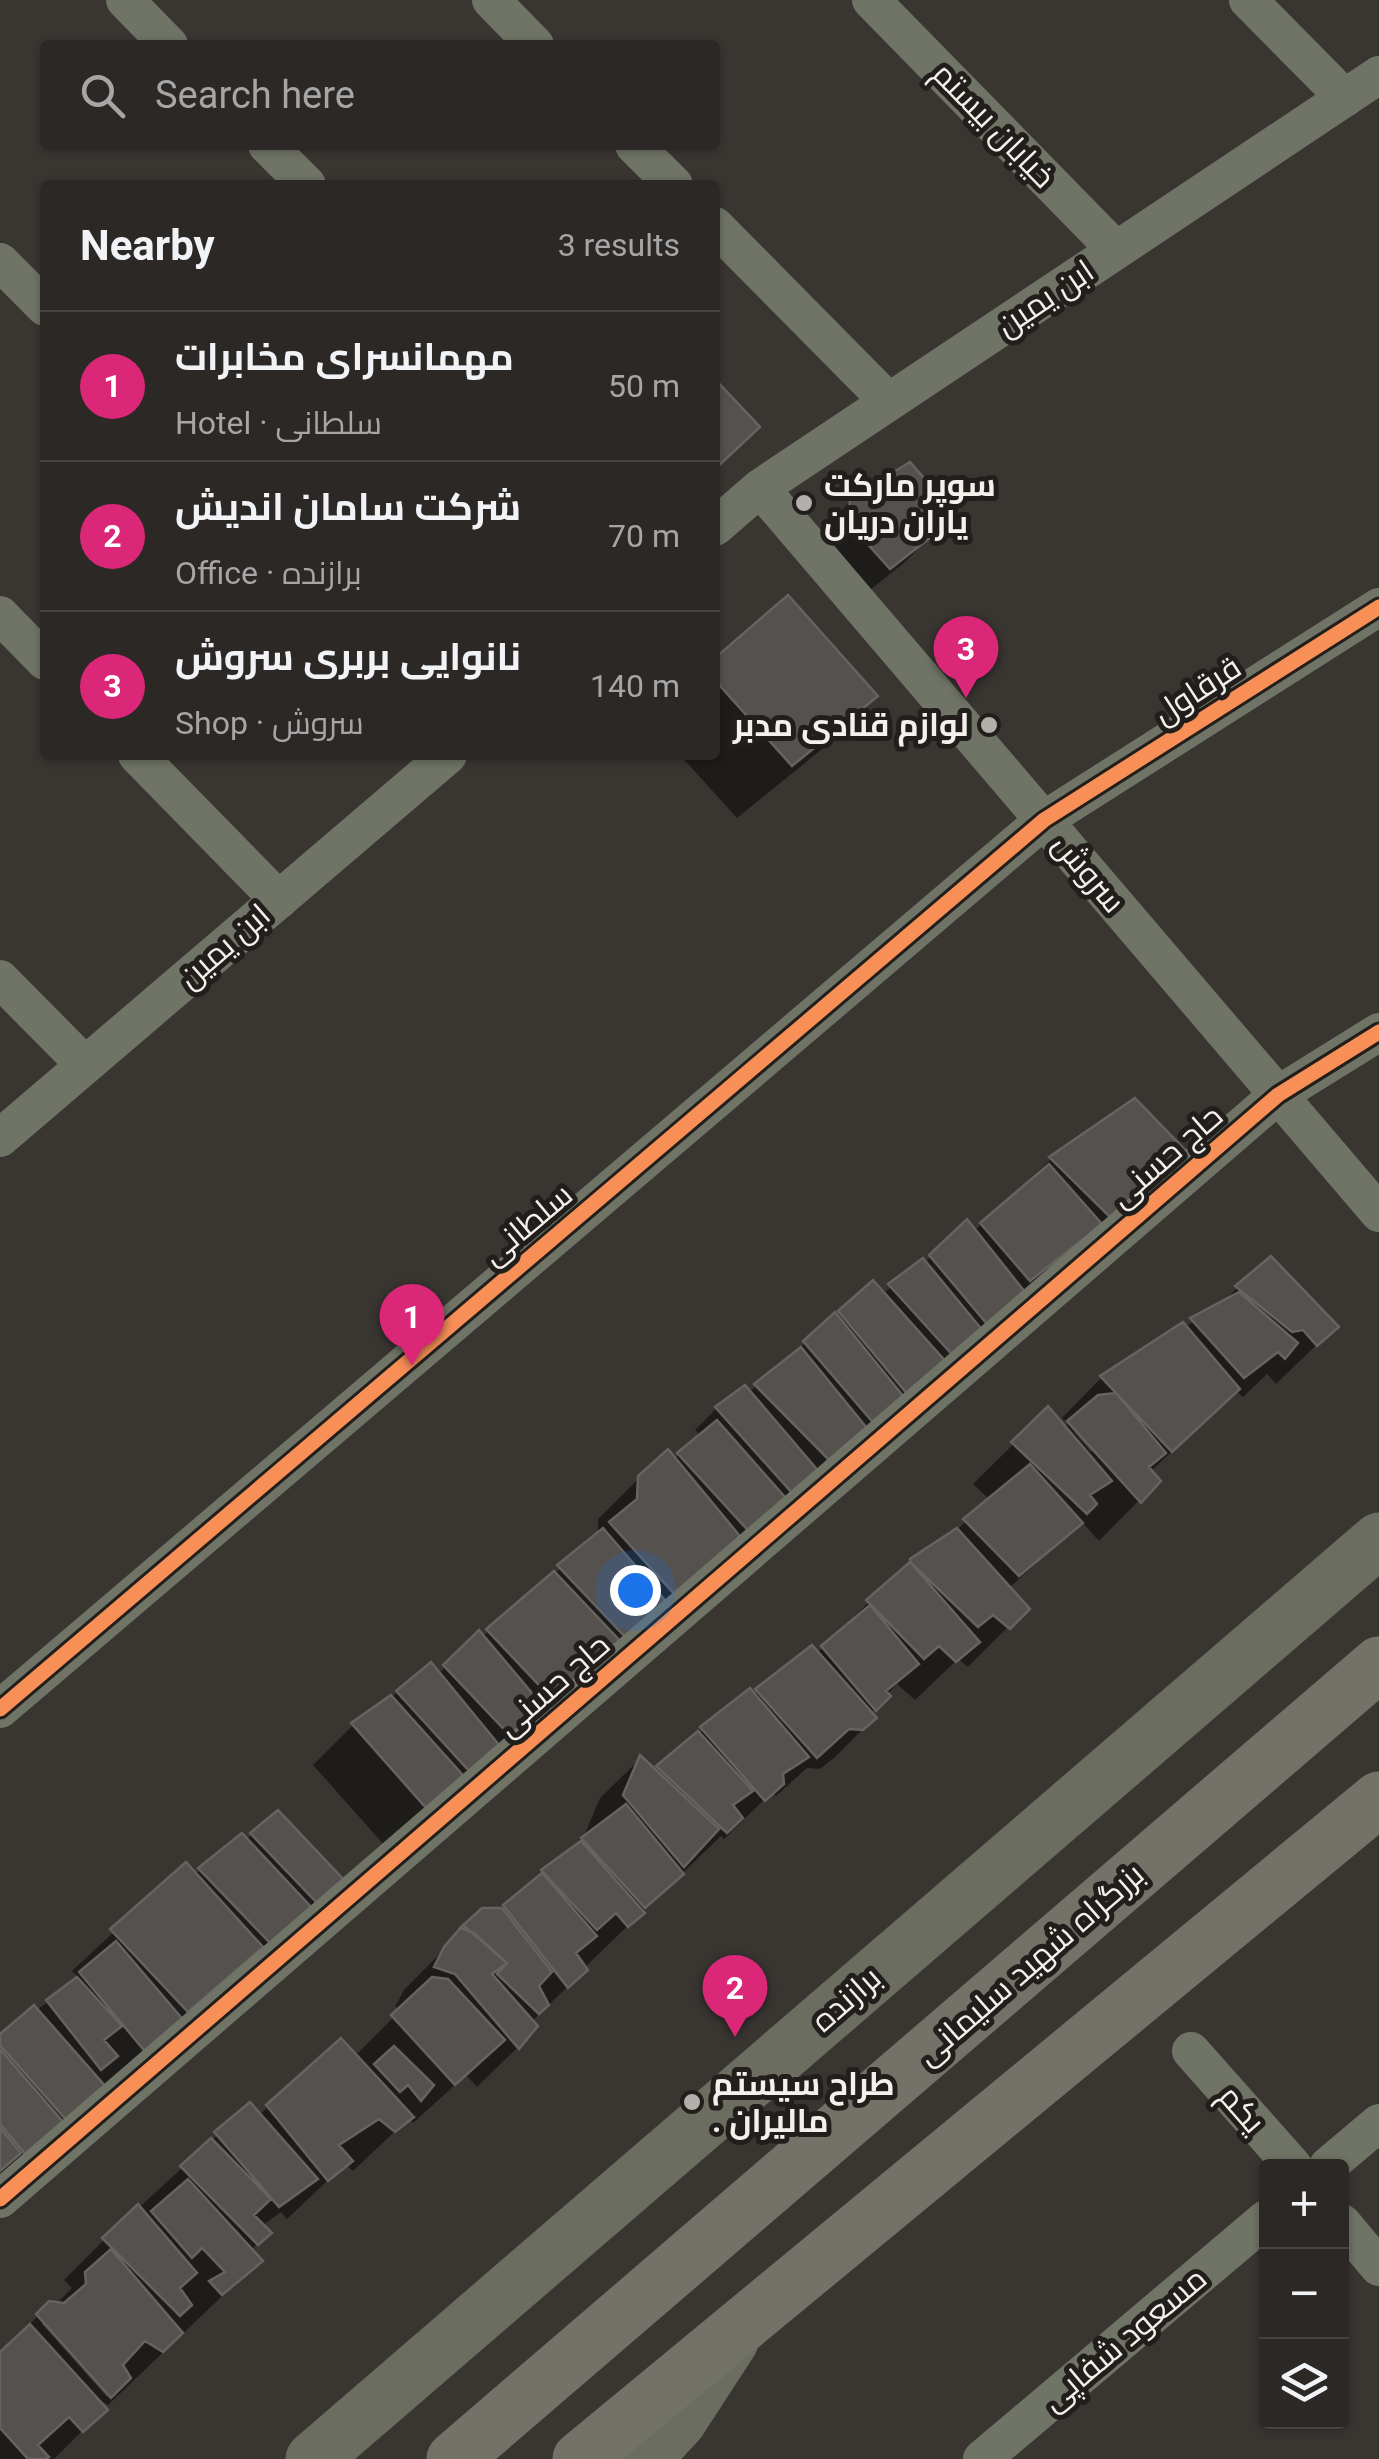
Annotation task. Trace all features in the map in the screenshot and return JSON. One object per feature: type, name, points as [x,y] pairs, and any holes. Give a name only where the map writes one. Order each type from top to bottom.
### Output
[{"type":"highway","name":"بزرگراه شهید سلیمانی","points":[[454,2459],[1379,1664]]},
{"type":"highway","points":[[580,2459],[1379,1799]]},
{"type":"main road","name":"برازنده","points":[[313,2459],[1379,1540]]},
{"type":"main road","points":[[644,2459],[679,2421],[738,2332]]},
{"type":"street","points":[[125,0],[164,40]]},
{"type":"street","points":[[491,0],[530,40]]},
{"type":"street","name":"خیابان بیستم","points":[[872,0],[1116,250]]},
{"type":"street","points":[[1248,0],[1345,98]]},
{"type":"street","name":"ابن یمین","points":[[720,523],[760,488],[1379,75]]},
{"type":"street","points":[[273,150],[302,180]]},
{"type":"street","points":[[639,150],[669,180]]},
{"type":"street","points":[[720,231],[890,402]]},
{"type":"street","points":[[0,262],[40,302]]},
{"type":"street","name":"سروش","points":[[760,488],[1379,1213]]},
{"type":"street","name":"قرقاول","points":[[1044,820],[1379,607]]},
{"type":"street","points":[[0,616],[40,657]]},
{"type":"street","points":[[142,760],[278,900]]},
{"type":"street","name":"ابن یمین","points":[[0,1138],[442,760]]},
{"type":"street","name":"سلطانی","points":[[0,1709],[1044,820]]},
{"type":"street","points":[[0,979],[85,1066]]},
{"type":"street","name":"حاج حسنی","points":[[0,2199],[1278,1095],[1379,1032]]},
{"type":"street","name":"یکم","points":[[1192,2051],[1288,2159]]},
{"type":"street","points":[[1336,2159],[1379,2123]]},
{"type":"street","name":"مسعود شفاپی","points":[[982,2459],[1259,2225]]},
{"type":"street","points":[[1349,2231],[1379,2267]]},
{"type":"building","points":[[720,384],[760,427],[720,464]]},
{"type":"building","points":[[910,462],[943,500],[935,507],[949,523],[890,569],[848,522],[850,499]]},
{"type":"building","points":[[788,595],[878,696],[792,766],[720,686],[720,654]]},
{"type":"building","points":[[1135,1098],[1187,1152],[1111,1218],[1049,1157]]},
{"type":"building","points":[[1049,1164],[1102,1224],[1030,1281],[980,1223]]},
{"type":"building","points":[[967,1219],[1025,1292],[987,1324],[929,1255]]},
{"type":"building","points":[[1271,1256],[1339,1327],[1317,1346],[1303,1330],[1292,1332],[1235,1286]]},
{"type":"building","points":[[923,1258],[983,1331],[957,1360],[888,1284]]},
{"type":"building","points":[[873,1280],[947,1363],[909,1396],[838,1311]]},
{"type":"building","points":[[1239,1292],[1298,1343],[1285,1359],[1278,1352],[1244,1378],[1190,1318]]},
{"type":"building","points":[[835,1312],[908,1402],[877,1427],[803,1341]]},
{"type":"building","points":[[1183,1322],[1240,1389],[1172,1452],[1100,1376]]},
{"type":"building","points":[[801,1347],[871,1433],[834,1465],[754,1384]]},
{"type":"building","points":[[745,1385],[821,1474],[794,1495],[715,1407]]},
{"type":"building","points":[[1116,1393],[1166,1453],[1149,1467],[1161,1481],[1141,1503],[1067,1421],[1098,1395]]},
{"type":"building","points":[[1048,1406],[1112,1481],[1090,1495],[1097,1504],[1087,1514],[1011,1442]]},
{"type":"building","points":[[717,1420],[791,1504],[755,1538],[677,1453]]},
{"type":"building","points":[[668,1449],[744,1541],[677,1597],[609,1522],[637,1499],[638,1476]]},
{"type":"building","points":[[1030,1464],[1083,1523],[1019,1576],[963,1519]]},
{"type":"building","points":[[603,1528],[670,1606],[629,1641],[557,1565]]},
{"type":"building","points":[[957,1528],[1030,1609],[1010,1629],[993,1615],[978,1627],[910,1562]]},
{"type":"building","points":[[910,1562],[980,1642],[956,1662],[939,1646],[924,1659],[866,1600]]},
{"type":"building","points":[[554,1571],[622,1643],[553,1700],[486,1629]]},
{"type":"building","points":[[870,1605],[919,1664],[886,1691],[891,1696],[876,1711],[821,1646]]},
{"type":"building","points":[[479,1630],[547,1711],[517,1743],[443,1665]]},
{"type":"building","points":[[812,1645],[877,1718],[863,1730],[849,1729],[817,1758],[755,1689]]},
{"type":"building","points":[[431,1662],[500,1746],[470,1772],[396,1691]]},
{"type":"building","points":[[750,1688],[809,1757],[783,1774],[784,1784],[765,1801],[700,1727]]},
{"type":"building","points":[[391,1695],[469,1782],[434,1817],[351,1723]]},
{"type":"building","points":[[698,1731],[753,1791],[733,1805],[743,1818],[727,1833],[656,1766]]},
{"type":"building","points":[[640,1755],[719,1829],[684,1867],[623,1795]]},
{"type":"building","points":[[626,1804],[684,1874],[645,1908],[581,1838]]},
{"type":"building","points":[[278,1810],[345,1881],[319,1905],[250,1833]]},
{"type":"building","points":[[242,1833],[312,1908],[271,1944],[198,1868]]},
{"type":"building","points":[[581,1841],[645,1913],[628,1927],[616,1913],[597,1930],[541,1870]]},
{"type":"building","points":[[186,1862],[263,1947],[188,2012],[110,1929]]},
{"type":"building","points":[[542,1873],[597,1936],[576,1953],[588,1970],[568,1988],[503,1905]]},
{"type":"building","points":[[482,1908],[502,1908],[552,1972],[539,1986],[549,2005],[539,2014],[497,1974],[507,1963],[474,1933],[460,1928]]},
{"type":"building","points":[[463,1925],[507,1963],[492,1974],[538,2026],[519,2049],[455,1974],[434,1967],[444,1947]]},
{"type":"building","points":[[116,1941],[186,2023],[148,2055],[79,1972]]},
{"type":"building","points":[[77,1977],[122,2026],[104,2040],[118,2056],[101,2070],[46,2000]]},
{"type":"building","points":[[432,1977],[448,1979],[505,2040],[455,2085],[391,2015]]},
{"type":"building","points":[[34,2005],[106,2087],[68,2122],[0,2045],[0,2034]]},
{"type":"building","points":[[341,2038],[414,2117],[395,2132],[379,2119],[339,2145],[353,2161],[328,2181],[266,2105]]},
{"type":"building","points":[[394,2046],[434,2085],[421,2101],[408,2085],[400,2092],[374,2064]]},
{"type":"building","points":[[0,2049],[64,2123],[27,2156],[0,2124]]},
{"type":"building","points":[[250,2102],[318,2179],[279,2207],[214,2132]]},
{"type":"building","points":[[0,2128],[21,2153],[0,2171]]},
{"type":"building","points":[[211,2138],[271,2199],[254,2215],[272,2233],[258,2245],[180,2166]]},
{"type":"building","points":[[188,2179],[263,2261],[222,2295],[209,2281],[225,2272],[202,2248],[192,2258],[151,2211]]},
{"type":"building","points":[[138,2204],[197,2273],[180,2288],[192,2305],[180,2316],[102,2238]]},
{"type":"building","points":[[111,2249],[183,2333],[163,2352],[145,2341],[123,2365],[131,2378],[111,2398],[36,2314],[49,2301],[64,2303],[86,2284],[85,2272]]},
{"type":"building","points":[[30,2324],[108,2410],[83,2432],[69,2417],[38,2445],[49,2457],[46,2459],[28,2459],[0,2428],[0,2352]]},
{"type":"cycle path","points":[[0,1709],[1044,820],[1379,607]]},
{"type":"cycle path","points":[[0,2199],[1278,1095],[1379,1032]]},
{"type":"place","name":"سوپر مارکت یاران دریان","points":[[804,503]]},
{"type":"place","name":"نانوایی بربری سروش","points":[[966,698]]},
{"type":"place","name":"لوازم قنادى مدبر","points":[[989,725]]},
{"type":"place","name":"مهمانسرای مخابرات","points":[[412,1366]]},
{"type":"place","name":"شرکت سامان اندیش","points":[[735,2037]]},
{"type":"place","name":"طراح سیستم . مالیران","points":[[692,2102]]}]
